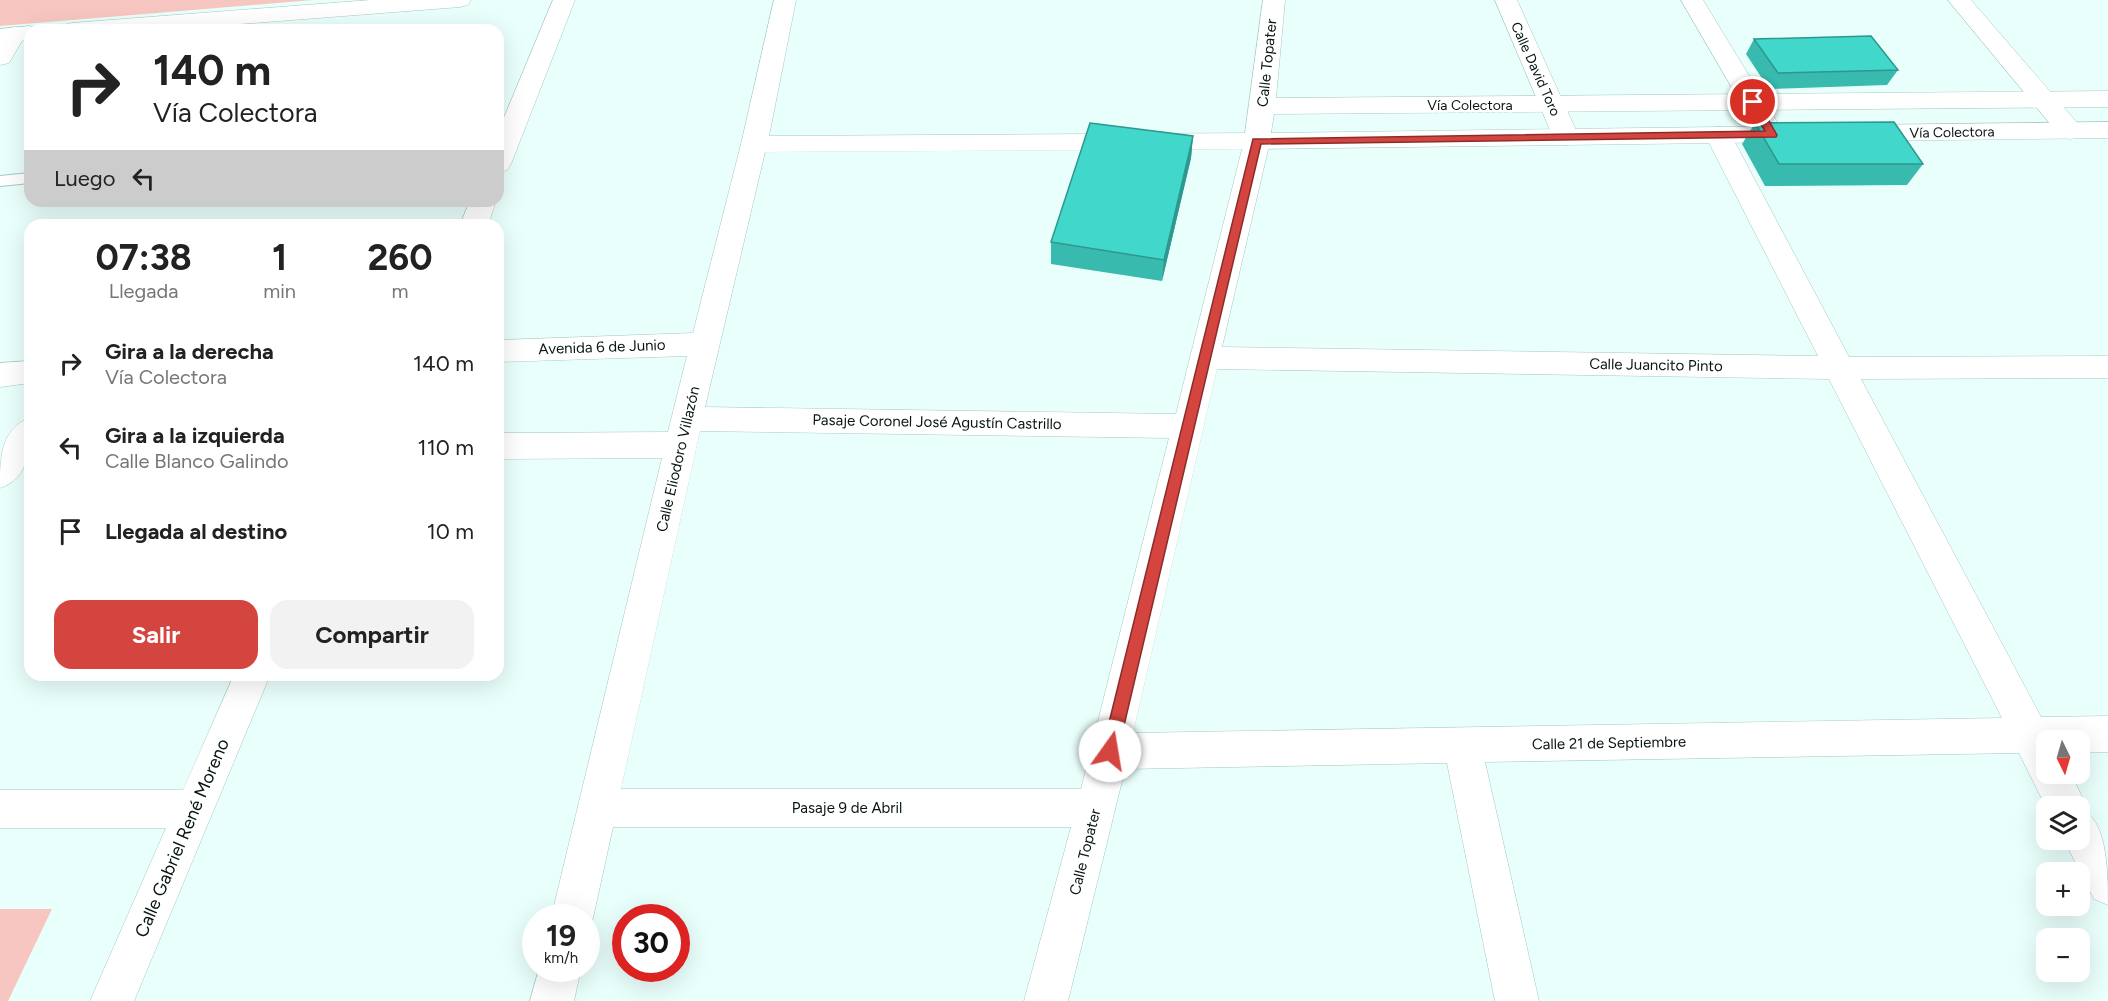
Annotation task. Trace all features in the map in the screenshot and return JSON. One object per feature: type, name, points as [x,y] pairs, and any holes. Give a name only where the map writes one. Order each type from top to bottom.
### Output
[{"type":"street","points":[[150,24],[460,0]]},
{"type":"street","points":[[505,130],[564,0]]},
{"type":"street","name":"Calle Eliodoro Villazón","points":[[575,904],[684,432],[754,144],[785,0]]},
{"type":"street","name":"Calle Topater","points":[[1046,1001],[1110,751],[1257,141],[1274,0]]},
{"type":"street","name":"Calle David Toro","points":[[1506,0],[1566,137]]},
{"type":"street","points":[[1692,0],[1772,135]]},
{"type":"street","points":[[1959,0],[2070,131]]},
{"type":"street","points":[[0,58],[15,34]]},
{"type":"street","name":"Vía Colectora","points":[[1263,106],[2108,99]]},
{"type":"street","name":"Vía Colectora","points":[[754,144],[1257,141],[2108,130]]},
{"type":"street","points":[[1718,135],[2036,747]]},
{"type":"street","name":"Avenida 6 de Junio","points":[[504,351],[706,344]]},
{"type":"street","name":"Calle Juancito Pinto","points":[[1204,358],[1838,368],[2108,368]]},
{"type":"street","points":[[0,375],[24,373]]},
{"type":"street","name":"Pasaje Coronel José Agustín Castrillo","points":[[684,432],[1188,426]]},
{"type":"street","points":[[504,446],[684,432]]},
{"type":"street","name":"Calle Gabriel René Moreno","points":[[112,1001],[249,681]]},
{"type":"street","name":"Calle 21 de Septiembre","points":[[2090,738],[2108,734]]},
{"type":"street","points":[[1462,746],[1517,1001]]},
{"type":"street","name":"Calle 21 de Septiembre","points":[[1110,751],[1462,746],[2036,751]]},
{"type":"street","points":[[0,808],[195,809]]},
{"type":"street","name":"Pasaje 9 de Abril","points":[[598,808],[1096,808]]},
{"type":"street","points":[[2090,850],[2108,885]]},
{"type":"street","points":[[552,1001],[557,982]]},
{"type":"lane","points":[[0,181],[24,179]]},
{"type":"shaded area","points":[[0,0],[313,0],[24,24],[0,26]]},
{"type":"shaded area","points":[[0,909],[52,909],[8,1001],[0,1001]]},
{"type":"building","points":[[1871,36],[1898,70],[1778,73],[1754,39]]},
{"type":"building","points":[[1894,122],[1923,164],[1779,164],[1755,123]]},
{"type":"building","points":[[1090,123],[1193,136],[1164,260],[1051,242]]},
{"type":"route","points":[[1110,751],[1257,141],[1772,135],[1753,102]]}]
